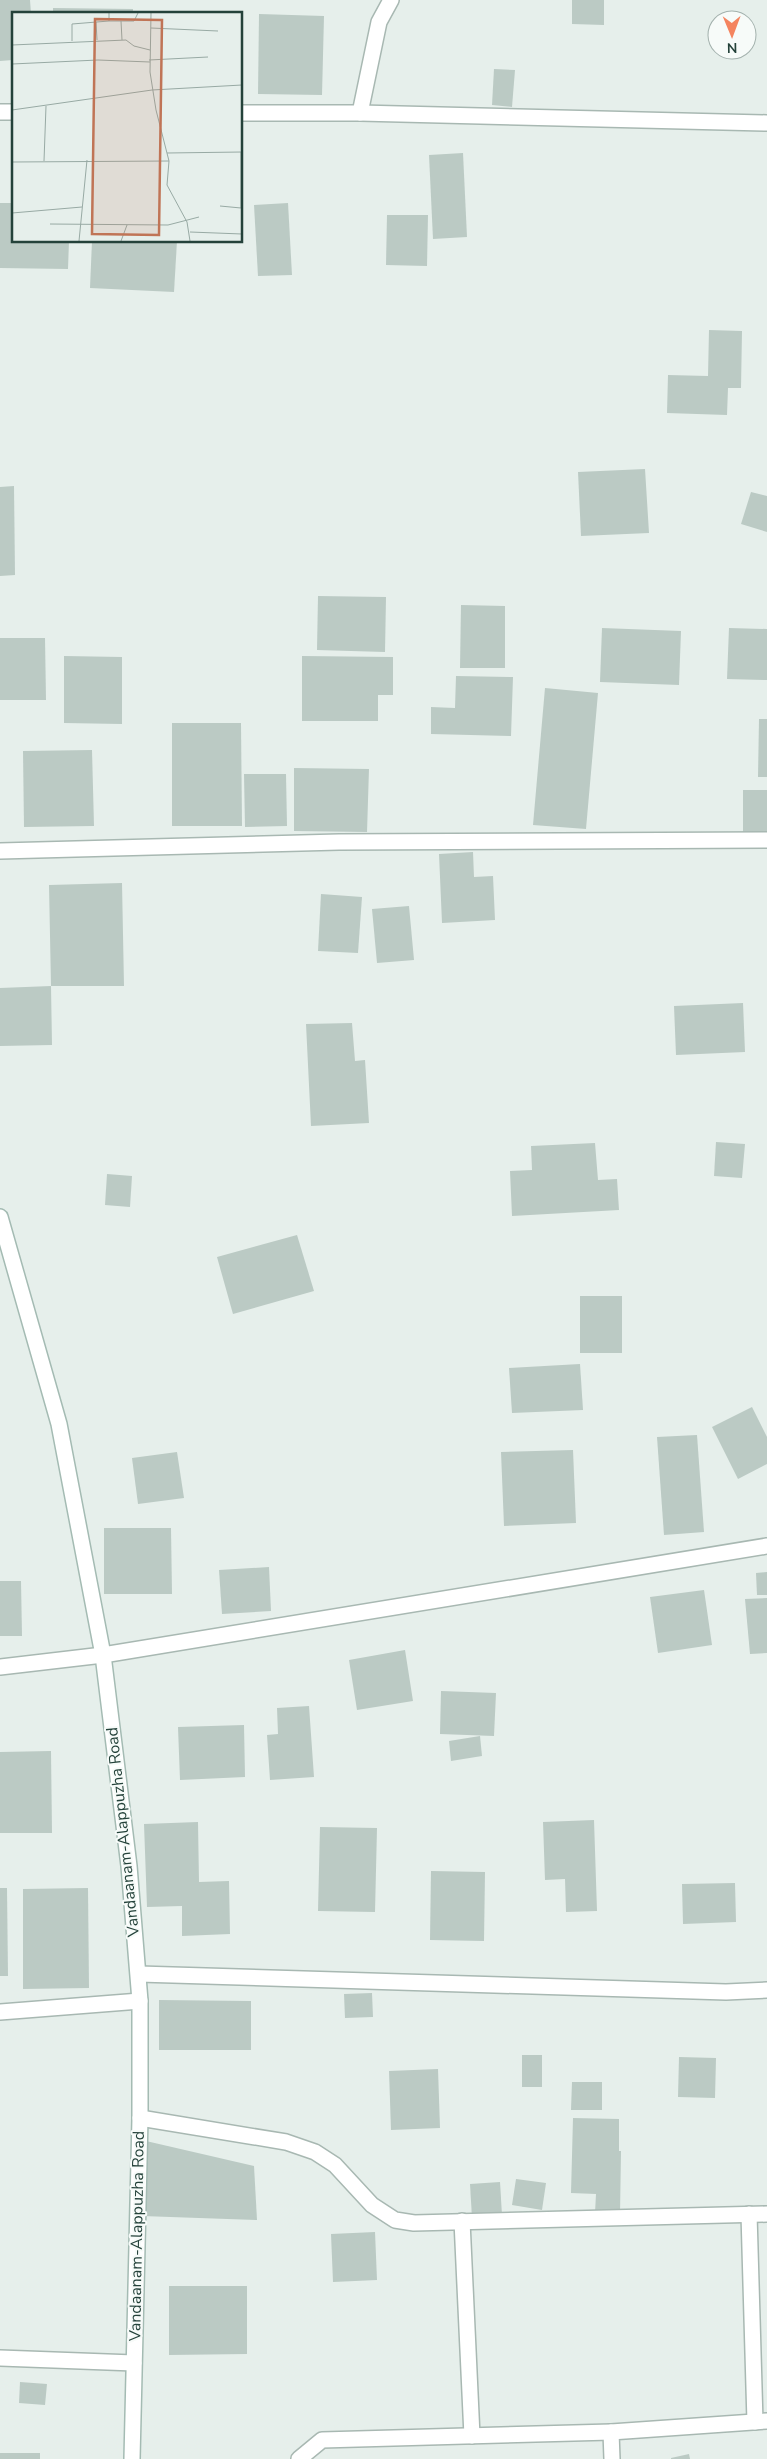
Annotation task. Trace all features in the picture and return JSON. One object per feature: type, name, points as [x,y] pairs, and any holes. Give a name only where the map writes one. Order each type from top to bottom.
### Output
[{"type":"street","points":[[360,113],[379,22],[391,0]]},
{"type":"street","points":[[242,113],[360,113],[767,123]]},
{"type":"street","points":[[0,851],[339,842],[767,840]]},
{"type":"street","name":"Vandaanam-Alappuzha Road","points":[[0,1218],[59,1424],[103,1656],[129,1866],[140,2001],[140,2118],[132,2459]]},
{"type":"street","points":[[0,1667],[103,1656],[767,1546]]},
{"type":"street","points":[[138,1974],[716,1992],[767,1990]]},
{"type":"street","points":[[0,2012],[140,2001]]},
{"type":"street","points":[[140,2118],[286,2142],[316,2152],[335,2166],[372,2205],[395,2220],[414,2223],[767,2214]]},
{"type":"street","points":[[299,2459],[322,2440],[611,2432],[761,2421],[749,2214]]},
{"type":"street","points":[[462,2221],[472,2436]]},
{"type":"street","points":[[0,2358],[134,2363]]},
{"type":"street","points":[[611,2432],[612,2459]]},
{"type":"building","points":[[0,0],[30,0],[31,12],[12,12],[12,60],[0,61]]},
{"type":"building","points":[[572,0],[604,0],[604,25],[572,24]]},
{"type":"building","points":[[53,8],[133,9],[133,12],[53,12]]},
{"type":"building","points":[[259,14],[324,16],[322,95],[258,94]]},
{"type":"building","points":[[494,69],[515,70],[512,107],[492,105]]},
{"type":"building","points":[[463,153],[467,237],[433,239],[429,155]]},
{"type":"building","points":[[0,203],[12,203],[12,242],[69,242],[68,269],[0,268]]},
{"type":"building","points":[[288,203],[292,275],[258,276],[254,205]]},
{"type":"building","points":[[387,215],[428,215],[427,266],[386,265]]},
{"type":"building","points":[[92,242],[177,242],[174,292],[90,288]]},
{"type":"building","points":[[709,330],[742,331],[741,388],[728,388],[727,415],[667,413],[668,375],[708,376]]},
{"type":"building","points":[[645,469],[649,533],[581,536],[578,472]]},
{"type":"building","points":[[14,486],[15,575],[0,576],[0,487]]},
{"type":"building","points":[[751,492],[767,496],[767,532],[741,524]]},
{"type":"building","points":[[318,596],[386,597],[385,652],[317,650]]},
{"type":"building","points":[[461,605],[505,606],[505,668],[460,668]]},
{"type":"building","points":[[602,628],[681,631],[679,685],[600,682]]},
{"type":"building","points":[[729,628],[767,629],[767,680],[727,679]]},
{"type":"building","points":[[0,638],[45,638],[46,700],[0,700]]},
{"type":"building","points":[[64,656],[122,657],[122,724],[64,723]]},
{"type":"building","points":[[302,656],[393,657],[393,695],[378,695],[378,721],[302,721]]},
{"type":"building","points":[[456,676],[513,677],[511,736],[431,734],[431,707],[455,708]]},
{"type":"building","points":[[545,688],[598,693],[586,829],[533,825]]},
{"type":"building","points":[[759,719],[767,719],[767,777],[758,777]]},
{"type":"building","points":[[172,723],[241,723],[242,826],[172,826]]},
{"type":"building","points":[[92,750],[94,826],[24,827],[23,751]]},
{"type":"building","points":[[294,768],[369,769],[367,832],[294,831]]},
{"type":"building","points":[[244,774],[286,774],[287,826],[245,827]]},
{"type":"building","points":[[743,790],[767,790],[767,833],[743,833]]},
{"type":"building","points":[[473,852],[474,877],[493,876],[495,920],[442,923],[439,854]]},
{"type":"building","points":[[122,883],[124,986],[51,986],[49,885]]},
{"type":"building","points":[[321,894],[362,897],[358,953],[318,951]]},
{"type":"building","points":[[409,906],[414,960],[377,963],[372,909]]},
{"type":"building","points":[[51,986],[52,1045],[0,1046],[0,988]]},
{"type":"building","points":[[743,1003],[745,1052],[676,1055],[674,1006]]},
{"type":"building","points":[[352,1023],[355,1061],[365,1060],[369,1123],[311,1126],[306,1024]]},
{"type":"building","points":[[716,1142],[745,1144],[742,1178],[714,1176]]},
{"type":"building","points":[[595,1143],[598,1180],[617,1179],[619,1210],[512,1216],[510,1171],[532,1170],[531,1146]]},
{"type":"building","points":[[107,1174],[132,1176],[130,1207],[105,1205]]},
{"type":"building","points":[[297,1235],[314,1291],[233,1314],[217,1257]]},
{"type":"building","points":[[580,1296],[622,1296],[622,1353],[580,1353]]},
{"type":"building","points":[[580,1364],[583,1410],[512,1413],[509,1368]]},
{"type":"building","points":[[752,1407],[767,1437],[767,1464],[738,1479],[712,1427]]},
{"type":"building","points":[[697,1435],[704,1532],[664,1535],[657,1437]]},
{"type":"building","points":[[573,1450],[576,1523],[504,1526],[501,1452]]},
{"type":"building","points":[[177,1452],[184,1498],[138,1504],[132,1458]]},
{"type":"building","points":[[104,1528],[171,1528],[172,1594],[104,1594]]},
{"type":"building","points":[[269,1567],[271,1611],[222,1614],[219,1570]]},
{"type":"building","points":[[767,1572],[767,1595],[757,1595],[756,1573]]},
{"type":"building","points":[[0,1581],[21,1581],[22,1636],[0,1636]]},
{"type":"building","points":[[704,1590],[712,1645],[658,1653],[650,1597]]},
{"type":"building","points":[[767,1598],[767,1653],[750,1654],[745,1599]]},
{"type":"building","points":[[405,1650],[413,1701],[357,1710],[349,1660]]},
{"type":"building","points":[[441,1691],[496,1693],[494,1736],[440,1734]]},
{"type":"building","points":[[309,1706],[314,1777],[270,1780],[267,1735],[278,1734],[277,1708]]},
{"type":"building","points":[[244,1725],[245,1777],[180,1780],[178,1727]]},
{"type":"building","points":[[480,1736],[482,1756],[451,1761],[449,1741]]},
{"type":"building","points":[[51,1751],[52,1833],[0,1833],[0,1752]]},
{"type":"building","points":[[594,1820],[597,1911],[566,1912],[565,1879],[545,1880],[543,1822]]},
{"type":"building","points":[[198,1822],[199,1882],[229,1881],[230,1934],[182,1936],[182,1906],[147,1907],[144,1824]]},
{"type":"building","points":[[320,1827],[377,1828],[375,1912],[318,1911]]},
{"type":"building","points":[[431,1871],[485,1872],[484,1941],[430,1940]]},
{"type":"building","points":[[735,1883],[736,1922],[683,1924],[682,1884]]},
{"type":"building","points":[[0,1888],[7,1888],[8,1976],[0,1976]]},
{"type":"building","points":[[88,1888],[89,1988],[23,1989],[23,1889]]},
{"type":"building","points":[[372,1993],[373,2017],[345,2018],[344,1994]]},
{"type":"building","points":[[159,2000],[251,2001],[251,2050],[159,2050]]},
{"type":"building","points":[[522,2055],[542,2055],[542,2087],[522,2087]]},
{"type":"building","points":[[679,2057],[716,2058],[715,2098],[678,2097]]},
{"type":"building","points":[[438,2069],[440,2128],[391,2130],[389,2071]]},
{"type":"building","points":[[572,2082],[602,2082],[602,2110],[571,2110]]},
{"type":"building","points":[[573,2118],[619,2119],[619,2151],[621,2151],[620,2214],[595,2213],[596,2194],[571,2193]]},
{"type":"building","points":[[146,2141],[254,2166],[257,2220],[142,2216]]},
{"type":"building","points":[[516,2179],[546,2183],[542,2210],[512,2205]]},
{"type":"building","points":[[500,2182],[502,2215],[472,2218],[470,2184]]},
{"type":"building","points":[[375,2232],[377,2280],[333,2282],[331,2234]]},
{"type":"building","points":[[169,2286],[247,2286],[247,2354],[169,2355]]},
{"type":"building","points":[[20,2382],[47,2384],[45,2405],[19,2403]]},
{"type":"building","points":[[0,2453],[40,2453],[40,2459],[0,2459]]},
{"type":"building","points":[[689,2454],[690,2459],[671,2459],[671,2458]]}]
